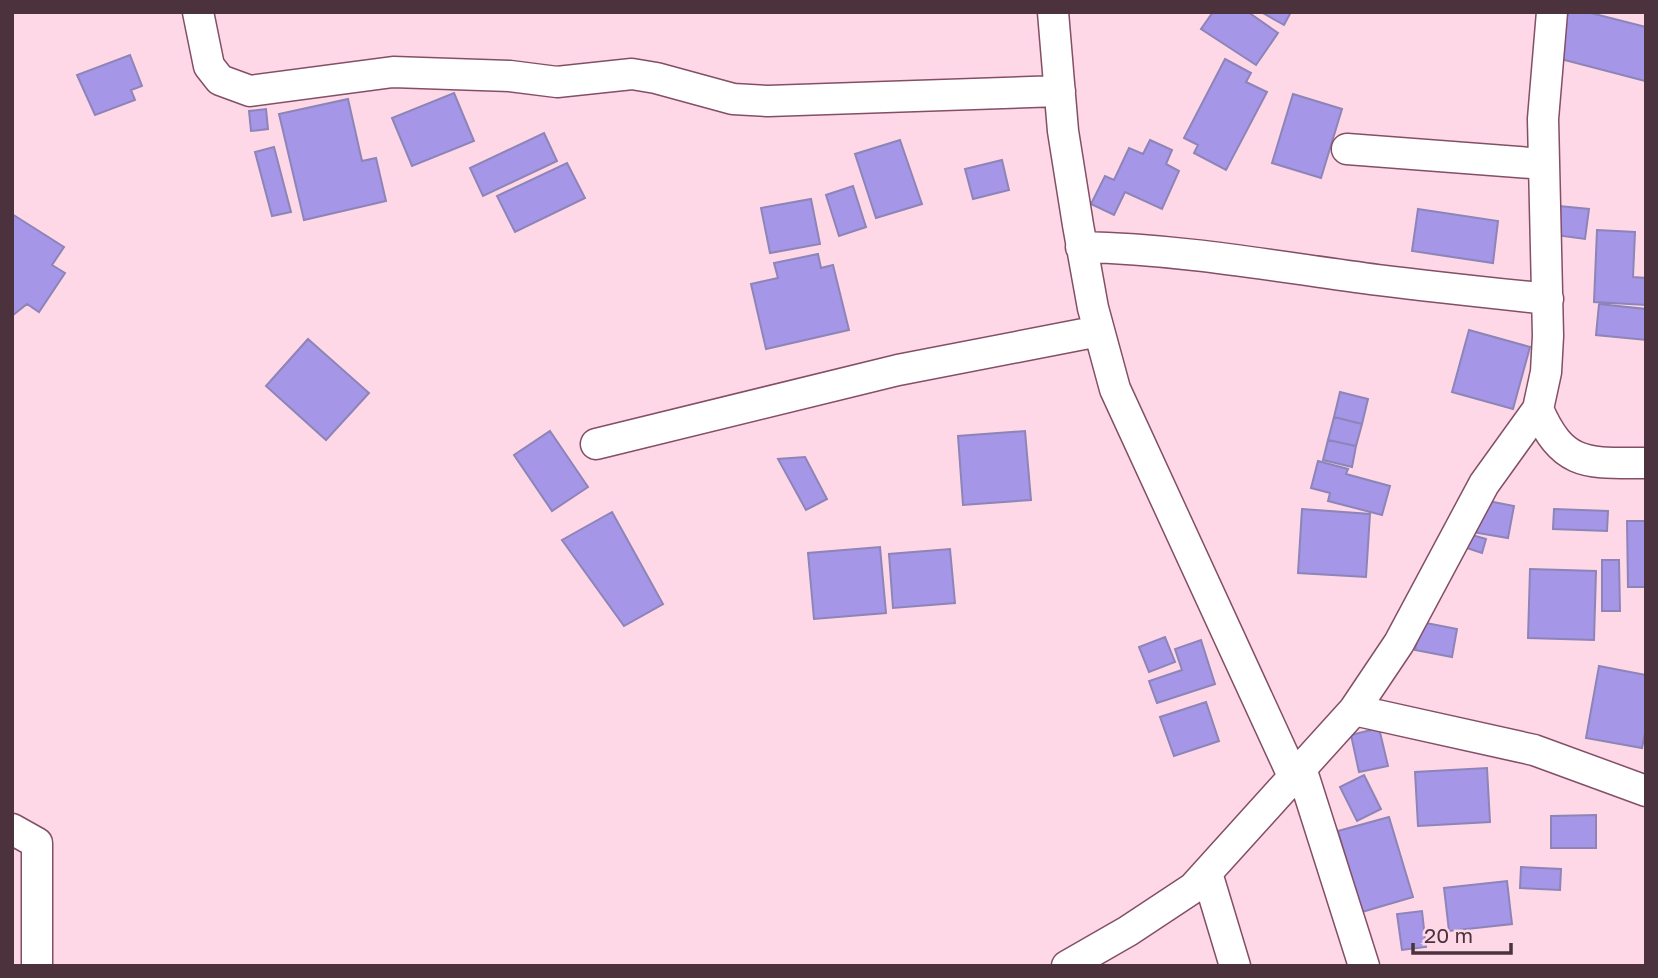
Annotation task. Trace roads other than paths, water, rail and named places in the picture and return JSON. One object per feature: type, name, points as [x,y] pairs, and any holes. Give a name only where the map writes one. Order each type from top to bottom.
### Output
[{"type":"street","points":[[198,12],[209,66],[220,80],[250,91],[393,72],[510,76],[557,82],[632,74],[733,99],[768,101],[1060,90]]},
{"type":"street","points":[[1053,12],[1060,90],[1081,247],[1115,389],[1297,772],[1364,966]]},
{"type":"street","points":[[1067,966],[1128,932],[1193,888],[1354,710],[1399,643],[1484,484],[1538,409],[1546,372],[1548,299],[1543,119],[1552,12]]},
{"type":"street","points":[[1347,149],[1544,164]]},
{"type":"street","points":[[1081,247],[1191,253],[1378,280],[1548,299]]},
{"type":"street","points":[[596,444],[898,370],[1099,331]]},
{"type":"street","points":[[1538,409],[1550,436],[1561,449],[1575,457],[1609,463],[1646,463]]},
{"type":"street","points":[[1354,710],[1534,750],[1646,791]]},
{"type":"street","points":[[12,830],[37,843],[37,966]]},
{"type":"street","points":[[1207,873],[1236,966]]}]
